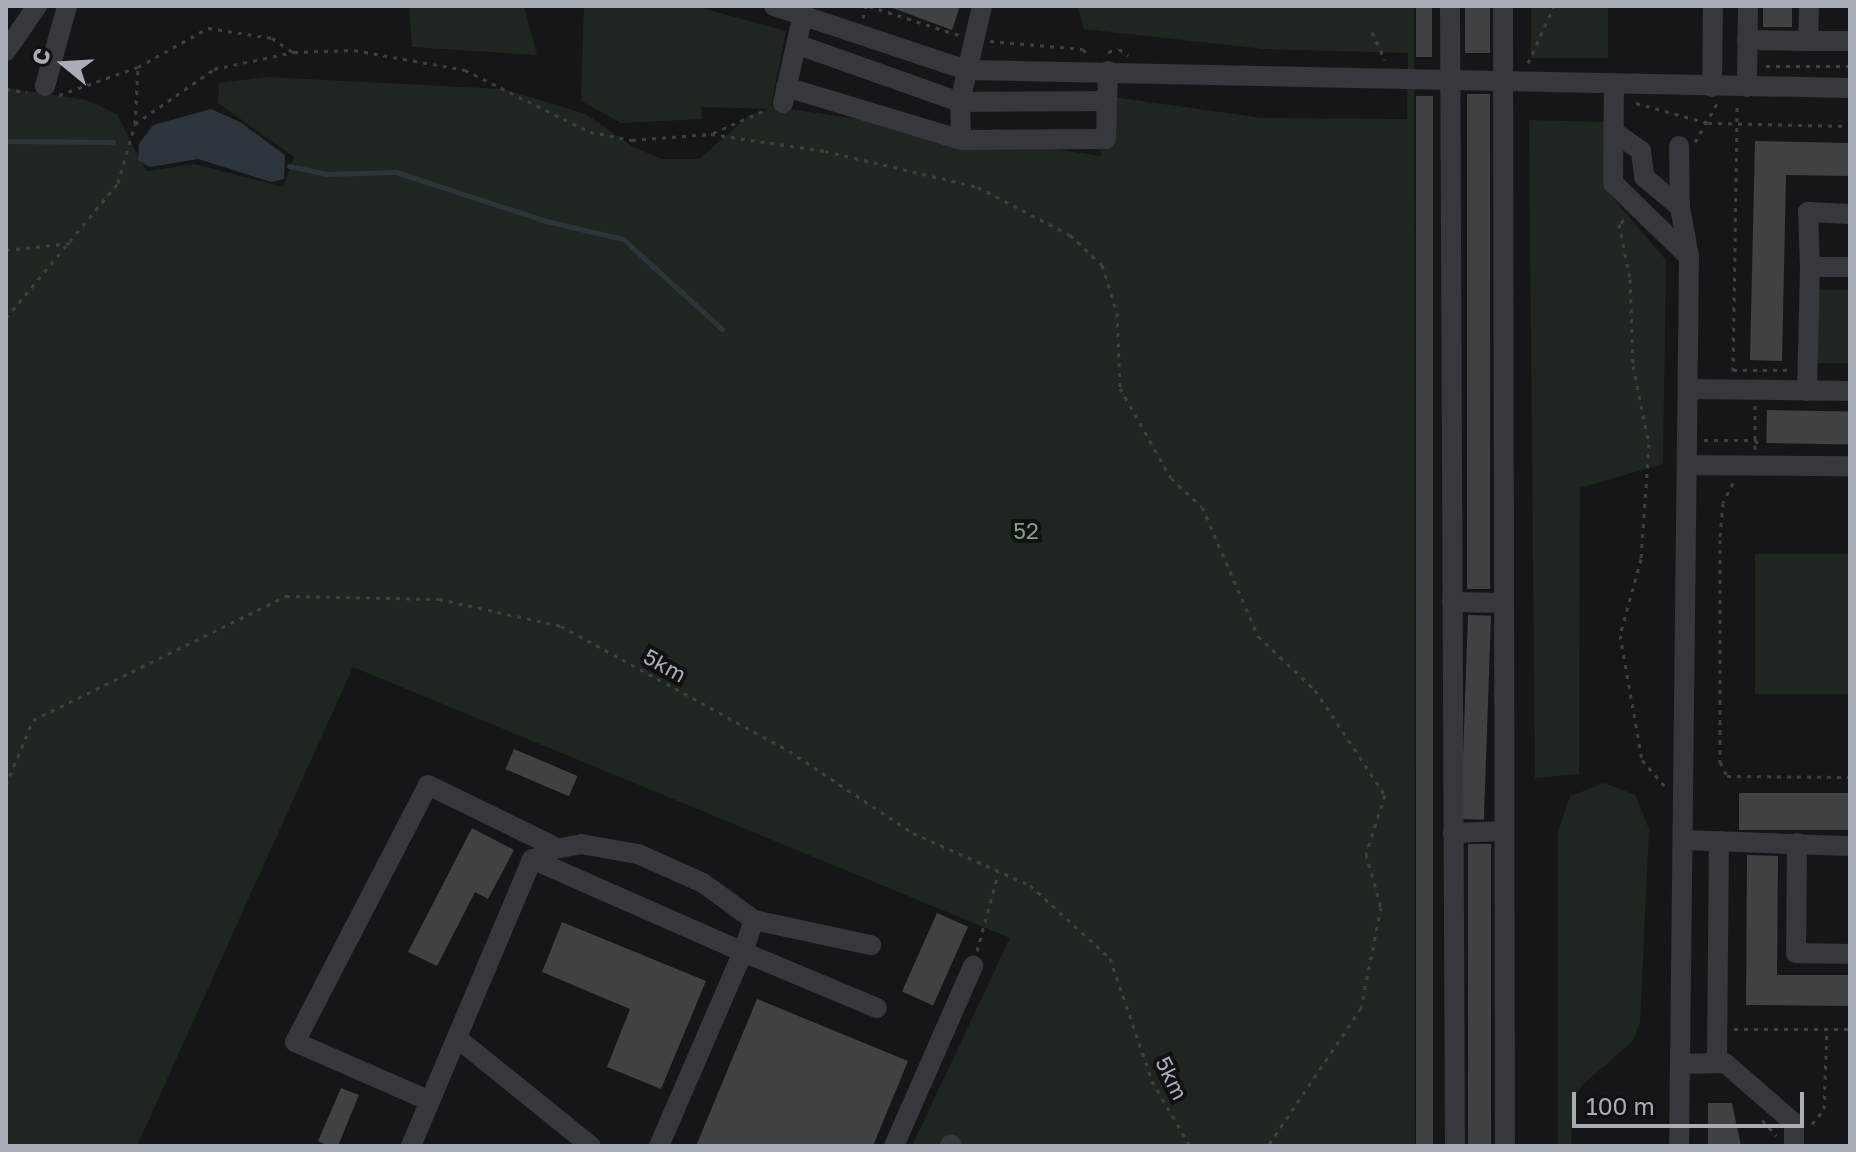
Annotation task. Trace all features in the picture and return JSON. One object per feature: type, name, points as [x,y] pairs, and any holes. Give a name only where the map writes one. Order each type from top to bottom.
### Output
[{"type":"street","points":[[42,91],[67,6]]},
{"type":"street","points":[[774,6],[966,70],[1450,81],[1502,78],[1614,86],[1850,88]]},
{"type":"street","points":[[961,140],[960,102],[982,6]]},
{"type":"street","points":[[1450,6],[1455,1146]]},
{"type":"street","points":[[1503,6],[1505,1146]]},
{"type":"street","points":[[1713,6],[1730,87]]},
{"type":"street","points":[[1730,87],[1747,40],[1748,6]]},
{"type":"street","points":[[1808,41],[1809,6]]},
{"type":"street","points":[[6,51],[32,13],[61,27]]},
{"type":"street","points":[[803,14],[784,95],[961,140],[1106,139],[1108,71]]},
{"type":"street","points":[[1747,40],[1850,41]]},
{"type":"street","points":[[796,44],[960,102],[1106,101]]},
{"type":"street","points":[[1614,86],[1613,183],[1689,257]]},
{"type":"street","points":[[1614,132],[1641,151],[1644,177],[1680,207]]},
{"type":"street","points":[[1679,146],[1680,207],[1689,257],[1679,1146]]},
{"type":"street","points":[[1807,391],[1808,212],[1850,214]]},
{"type":"street","points":[[1810,267],[1850,267]]},
{"type":"street","points":[[1688,389],[1850,391]]},
{"type":"street","points":[[1688,465],[1850,466]]},
{"type":"street","points":[[1452,602],[1504,603]]},
{"type":"street","points":[[430,1101],[295,1042],[428,785],[551,845],[638,854],[703,883],[754,920],[871,945]]},
{"type":"street","points":[[1453,833],[1504,831]]},
{"type":"street","points":[[1683,840],[1850,846]]},
{"type":"street","points":[[1717,1061],[1719,841]]},
{"type":"street","points":[[1797,843],[1796,953],[1850,954]]},
{"type":"street","points":[[411,1146],[532,859],[551,845]]},
{"type":"street","points":[[532,859],[877,1008]]},
{"type":"street","points":[[659,1146],[754,920]]},
{"type":"street","points":[[894,1146],[973,966]]},
{"type":"street","points":[[457,1038],[591,1146]]},
{"type":"street","points":[[1680,1064],[1717,1061],[1794,1123],[1794,1141]]},
{"type":"path","points":[[862,18],[867,6],[878,9]]},
{"type":"path","points":[[1502,78],[1534,60],[1554,6]]},
{"type":"path","points":[[6,89],[67,95],[138,67],[208,28],[244,32],[294,52]]},
{"type":"path","points":[[1372,32],[1388,64]]},
{"type":"path","points":[[135,124],[214,69],[294,52],[354,50],[465,70],[590,132],[632,140],[711,134],[825,151],[978,187],[1070,235],[1102,265],[1117,313],[1120,388],[1171,478],[1202,507],[1258,636],[1315,690],[1385,795],[1366,854],[1381,907],[1361,1008],[1268,1146]]},
{"type":"path","points":[[6,318],[72,243],[118,183],[135,124],[138,67]]},
{"type":"path","points":[[1614,86],[1633,102],[1708,123],[1850,126]]},
{"type":"path","points":[[1679,146],[1699,141],[1730,87]]},
{"type":"path","points":[[1730,87],[1737,125],[1733,390]]},
{"type":"path","points":[[711,134],[784,95]]},
{"type":"path","points":[[1637,206],[1619,224],[1630,279],[1633,366],[1649,444],[1641,559],[1620,635],[1642,760],[1655,781],[1683,798]]},
{"type":"path","points":[[6,250],[72,243]]},
{"type":"path","points":[[1755,390],[1755,440],[1748,466],[1723,503],[1720,540],[1720,762],[1727,776],[1850,777]]},
{"type":"path","points":[[1688,440],[1755,440]]},
{"type":"path","name":"5km","points":[[6,785],[33,720],[286,596],[439,599],[561,626],[789,751],[913,833],[998,874],[1030,885],[1110,958],[1152,1081],[1190,1146]]},
{"type":"path","points":[[973,966],[998,874]]},
{"type":"path","points":[[1717,1029],[1850,1029]]},
{"type":"path","points":[[1794,1141],[1824,1109],[1827,1029]]},
{"type":"green space","points":[[409,6],[524,6],[537,55],[412,47]]},
{"type":"green space","name":"52","points":[[584,6],[695,6],[786,31],[771,106],[1101,156],[1093,94],[1262,118],[1407,119],[1408,53],[1263,49],[1084,29],[1078,6],[1414,6],[1415,1146],[912,1146],[1010,938],[353,667],[137,1146],[6,1146],[6,88],[87,100],[117,114],[146,171],[195,164],[283,187],[294,157],[218,103],[219,83],[266,77],[503,89],[586,114],[633,147],[662,159],[699,159],[750,115],[769,109],[701,107],[702,119],[621,123],[581,101]]},
{"type":"green space","points":[[1531,6],[1608,6],[1608,58],[1531,58]]},
{"type":"green space","points":[[1529,120],[1608,122],[1607,191],[1666,260],[1663,464],[1580,488],[1579,774],[1535,778]]},
{"type":"green space","points":[[1808,290],[1850,290],[1850,363],[1808,363]]},
{"type":"green space","points":[[1755,554],[1850,554],[1850,694],[1755,694]]},
{"type":"green space","points":[[1605,783],[1635,795],[1649,829],[1640,1023],[1632,1042],[1581,1086],[1573,1103],[1571,1146],[1558,1146],[1558,832],[1570,796]]},
{"type":"shaded area","points":[[211,109],[240,122],[285,155],[284,179],[271,182],[198,159],[150,167],[138,160],[139,144],[153,125]]},
{"type":"building","points":[[887,6],[960,6],[952,30]]},
{"type":"building","points":[[1416,6],[1432,6],[1432,57],[1416,57]]},
{"type":"building","points":[[1465,6],[1490,6],[1490,53],[1465,53]]},
{"type":"building","points":[[1763,6],[1792,6],[1792,27],[1763,27]]},
{"type":"building","points":[[1467,94],[1490,94],[1490,589],[1467,589]]},
{"type":"building","points":[[1416,96],[1433,96],[1433,1146],[1416,1146]]},
{"type":"building","points":[[1755,141],[1850,143],[1850,176],[1786,175],[1782,361],[1750,360]]},
{"type":"building","points":[[1767,410],[1850,411],[1849,444],[1766,443]]},
{"type":"building","points":[[1468,615],[1491,616],[1484,820],[1461,819]]},
{"type":"building","points":[[514,749],[578,776],[569,796],[505,769]]},
{"type":"building","points":[[1739,793],[1850,793],[1850,830],[1739,830]]},
{"type":"building","points":[[472,828],[514,850],[488,899],[475,892],[437,966],[408,952]]},
{"type":"building","points":[[1468,844],[1491,844],[1491,1146],[1468,1146]]},
{"type":"building","points":[[1747,855],[1778,856],[1777,975],[1850,975],[1850,1006],[1746,1005]]},
{"type":"building","points":[[937,913],[968,927],[933,1005],[902,992]]},
{"type":"building","points":[[562,922],[706,981],[661,1089],[607,1067],[630,1009],[542,972]]},
{"type":"building","points":[[757,999],[908,1061],[873,1146],[696,1146]]},
{"type":"building","points":[[341,1088],[359,1095],[338,1146],[329,1146],[318,1141]]},
{"type":"building","points":[[1708,1103],[1732,1103],[1741,1146],[1708,1146]]},
{"type":"waterway","points":[[6,141],[113,142]]},
{"type":"waterway","points":[[289,166],[326,174],[396,172],[546,221],[623,239],[722,329]]}]
